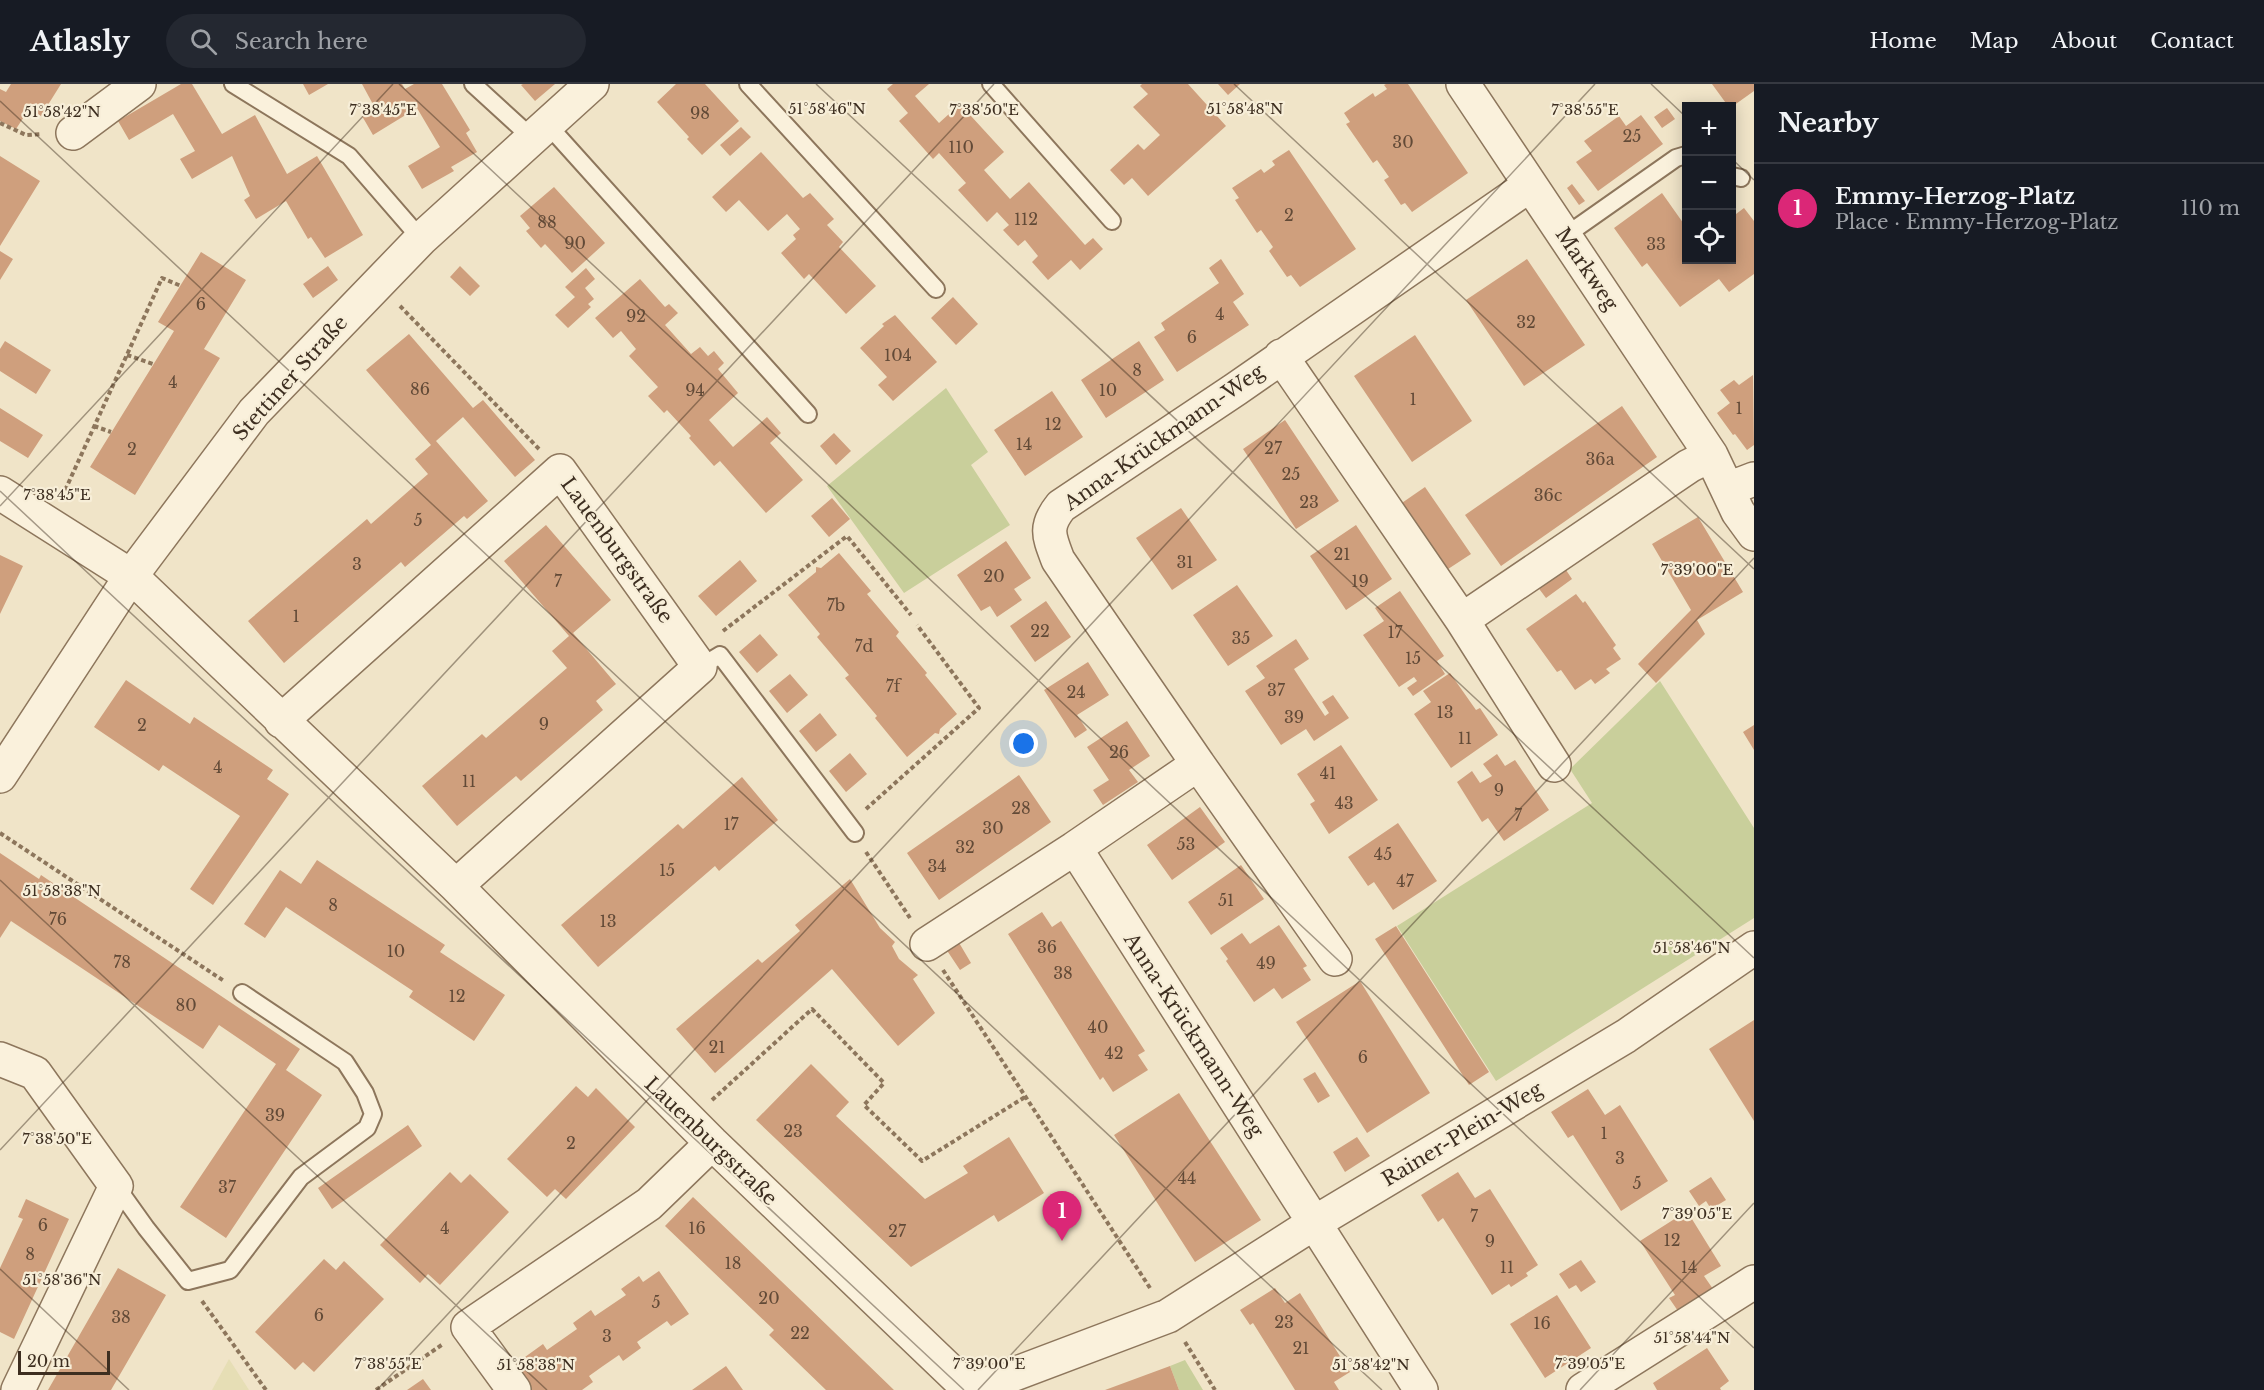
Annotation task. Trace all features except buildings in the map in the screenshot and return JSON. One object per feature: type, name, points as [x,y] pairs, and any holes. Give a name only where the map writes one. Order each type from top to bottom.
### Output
[{"type":"street","points":[[73,133],[139,84]]},
{"type":"street","name":"Stettiner Straße","points":[[0,776],[131,576],[254,412],[421,239],[592,84]]},
{"type":"street","name":"Markweg","points":[[1463,84],[1711,455],[1741,484],[1738,512],[1754,534]]},
{"type":"street","name":"Anna-Krückmann-Weg","points":[[1335,959],[1058,560],[1049,529],[1052,518],[1061,506],[1530,185]]},
{"type":"street","name":"Anna-Krückmann-Weg","points":[[1281,356],[1462,620],[1554,765]]},
{"type":"street","points":[[1462,620],[1689,466],[1711,455]]},
{"type":"street","name":"Lauenburgstraße","points":[[281,721],[560,471],[695,660]]},
{"type":"street","name":"Lauenburgstraße","points":[[0,492],[131,576],[456,886],[701,1132],[971,1390]]},
{"type":"street","points":[[456,886],[695,660]]},
{"type":"street","points":[[927,944],[1075,848],[1198,764]]},
{"type":"street","name":"Anna-Krückmann-Weg","points":[[1075,848],[1421,1390]]},
{"type":"street","name":"Rainer-Plein-Weg","points":[[971,1390],[1168,1316],[1314,1223],[1750,960]]},
{"type":"street","points":[[0,1059],[35,1073],[116,1186],[18,1390]]},
{"type":"street","points":[[514,1390],[468,1327],[649,1204],[701,1132]]},
{"type":"street","points":[[1583,1390],[1754,1282]]},
{"type":"lane","points":[[233,84],[349,156],[421,239]]},
{"type":"lane","points":[[473,84],[539,131],[807,414]]},
{"type":"lane","points":[[748,84],[936,289]]},
{"type":"lane","points":[[991,84],[1112,221]]},
{"type":"lane","points":[[1565,236],[1676,158],[1683,156]]},
{"type":"lane","points":[[695,660],[720,655],[851,829]]},
{"type":"lane","points":[[116,1186],[188,1281],[230,1270],[301,1177],[367,1128],[374,1114],[365,1093],[345,1062],[242,993]]},
{"type":"path","points":[[0,123],[26,135],[73,133]]},
{"type":"path","points":[[50,524],[162,278],[181,286]]},
{"type":"path","points":[[378,283],[560,471]]},
{"type":"path","points":[[127,355],[153,364]]},
{"type":"path","points":[[94,426],[111,432]]},
{"type":"path","points":[[695,660],[848,536],[911,615]]},
{"type":"path","points":[[917,626],[979,708],[851,829],[1215,1390]]},
{"type":"path","points":[[0,833],[242,993]]},
{"type":"path","points":[[701,1132],[812,1009],[884,1083],[864,1105],[922,1161],[1025,1097]]},
{"type":"path","points":[[188,1281],[266,1390]]},
{"type":"path","points":[[376,1390],[468,1327]]},
{"type":"shaded area","points":[[229,1359],[249,1390],[212,1390]]},
{"type":"green space","points":[[946,388],[988,452],[971,465],[1010,525],[904,593],[827,486]]},
{"type":"green space","points":[[1660,681],[1754,828],[1754,918],[1496,1081],[1397,926],[1592,803],[1570,769]]},
{"type":"green space","points":[[1185,1360],[1203,1390],[1179,1390],[1170,1366]]},
{"type":"place","name":"Emmy-Herzog-Platz","points":[[1062,1241]]}]
